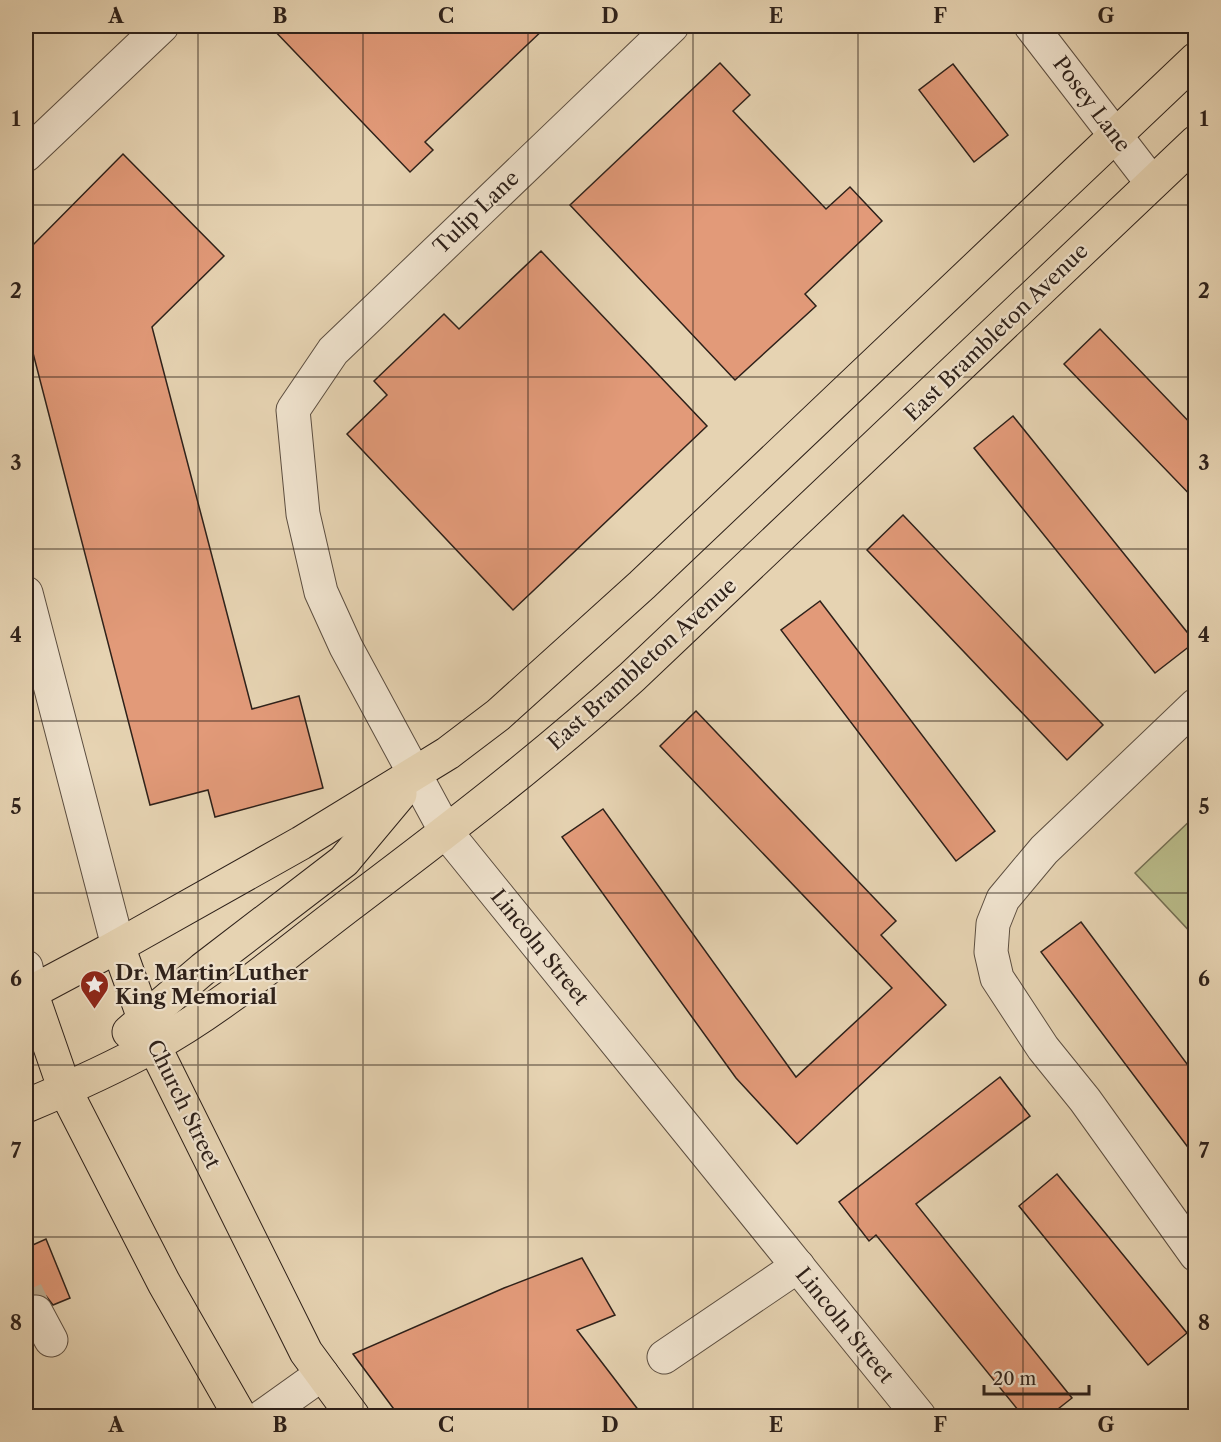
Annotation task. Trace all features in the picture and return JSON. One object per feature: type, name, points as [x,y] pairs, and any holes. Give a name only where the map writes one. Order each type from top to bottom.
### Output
[{"type":"main road","points":[[240,1416],[164,1283],[65,1090],[29,999],[118,946],[302,843],[417,773],[490,721],[556,665],[1196,59]]},
{"type":"main road","name":"East Brambleton Avenue","points":[[26,1106],[65,1090],[149,1033],[200,1017],[446,832],[543,755],[624,684],[1196,142]]},
{"type":"main road","points":[[149,1033],[203,969],[344,861],[417,773]]},
{"type":"main road","name":"Church Street","points":[[118,946],[149,1033],[306,1352],[353,1416]]},
{"type":"street","points":[[26,155],[162,26]]},
{"type":"street","name":"Tulip Lane","points":[[293,410],[333,351],[672,26]]},
{"type":"street","name":"Posey Lane","points":[[1031,26],[1152,183]]},
{"type":"street","name":"Lincoln Street","points":[[293,410],[303,514],[321,592],[346,647],[417,773],[446,832],[919,1416]]},
{"type":"street","name":"Church Street","points":[[26,593],[118,946]]},
{"type":"street","points":[[1196,705],[1044,850],[1003,899],[993,924],[991,952],[997,978],[1043,1048],[1085,1100],[1196,1255]]},
{"type":"street","points":[[664,1357],[798,1266]]},
{"type":"street","points":[[263,1416],[322,1374]]},
{"type":"green space","points":[[1195,816],[1195,937],[1135,873]]},
{"type":"building","points":[[270,26],[547,26],[425,142],[433,150],[410,172]]},
{"type":"building","points":[[720,63],[750,95],[733,111],[826,209],[850,187],[882,221],[805,294],[816,306],[735,380],[570,205]]},
{"type":"building","points":[[953,64],[1008,135],[974,162],[919,90]]},
{"type":"building","points":[[123,154],[224,256],[152,327],[252,709],[299,696],[323,788],[215,817],[208,790],[150,805],[26,326],[26,252]]},
{"type":"building","points":[[541,251],[707,426],[513,610],[347,434],[387,395],[374,381],[444,314],[459,329]]},
{"type":"building","points":[[1100,329],[1196,429],[1196,501],[1064,364]]},
{"type":"building","points":[[1013,416],[1195,642],[1155,673],[974,448]]},
{"type":"building","points":[[903,515],[1103,725],[1067,760],[867,550]]},
{"type":"building","points":[[820,601],[995,831],[956,861],[781,630]]},
{"type":"building","points":[[696,711],[896,921],[881,935],[946,1005],[797,1144],[736,1078],[562,837],[603,809],[796,1077],[892,988],[660,746]]},
{"type":"building","points":[[1081,922],[1196,1076],[1196,1158],[1041,952]]},
{"type":"building","points":[[1000,1077],[1030,1116],[916,1204],[1072,1398],[1049,1416],[1023,1416],[876,1235],[869,1241],[839,1202]]},
{"type":"building","points":[[1057,1174],[1187,1333],[1148,1365],[1019,1206]]},
{"type":"building","points":[[46,1239],[70,1298],[53,1305],[46,1296],[37,1293],[26,1297],[26,1248]]},
{"type":"building","points":[[582,1258],[615,1315],[577,1330],[643,1416],[399,1416],[353,1354],[504,1288]]},
{"type":"tunnel","points":[[26,1291],[36,1312]]},
{"type":"place","name":"Dr. Martin Luther King Memorial","points":[[94,1010]]}]
